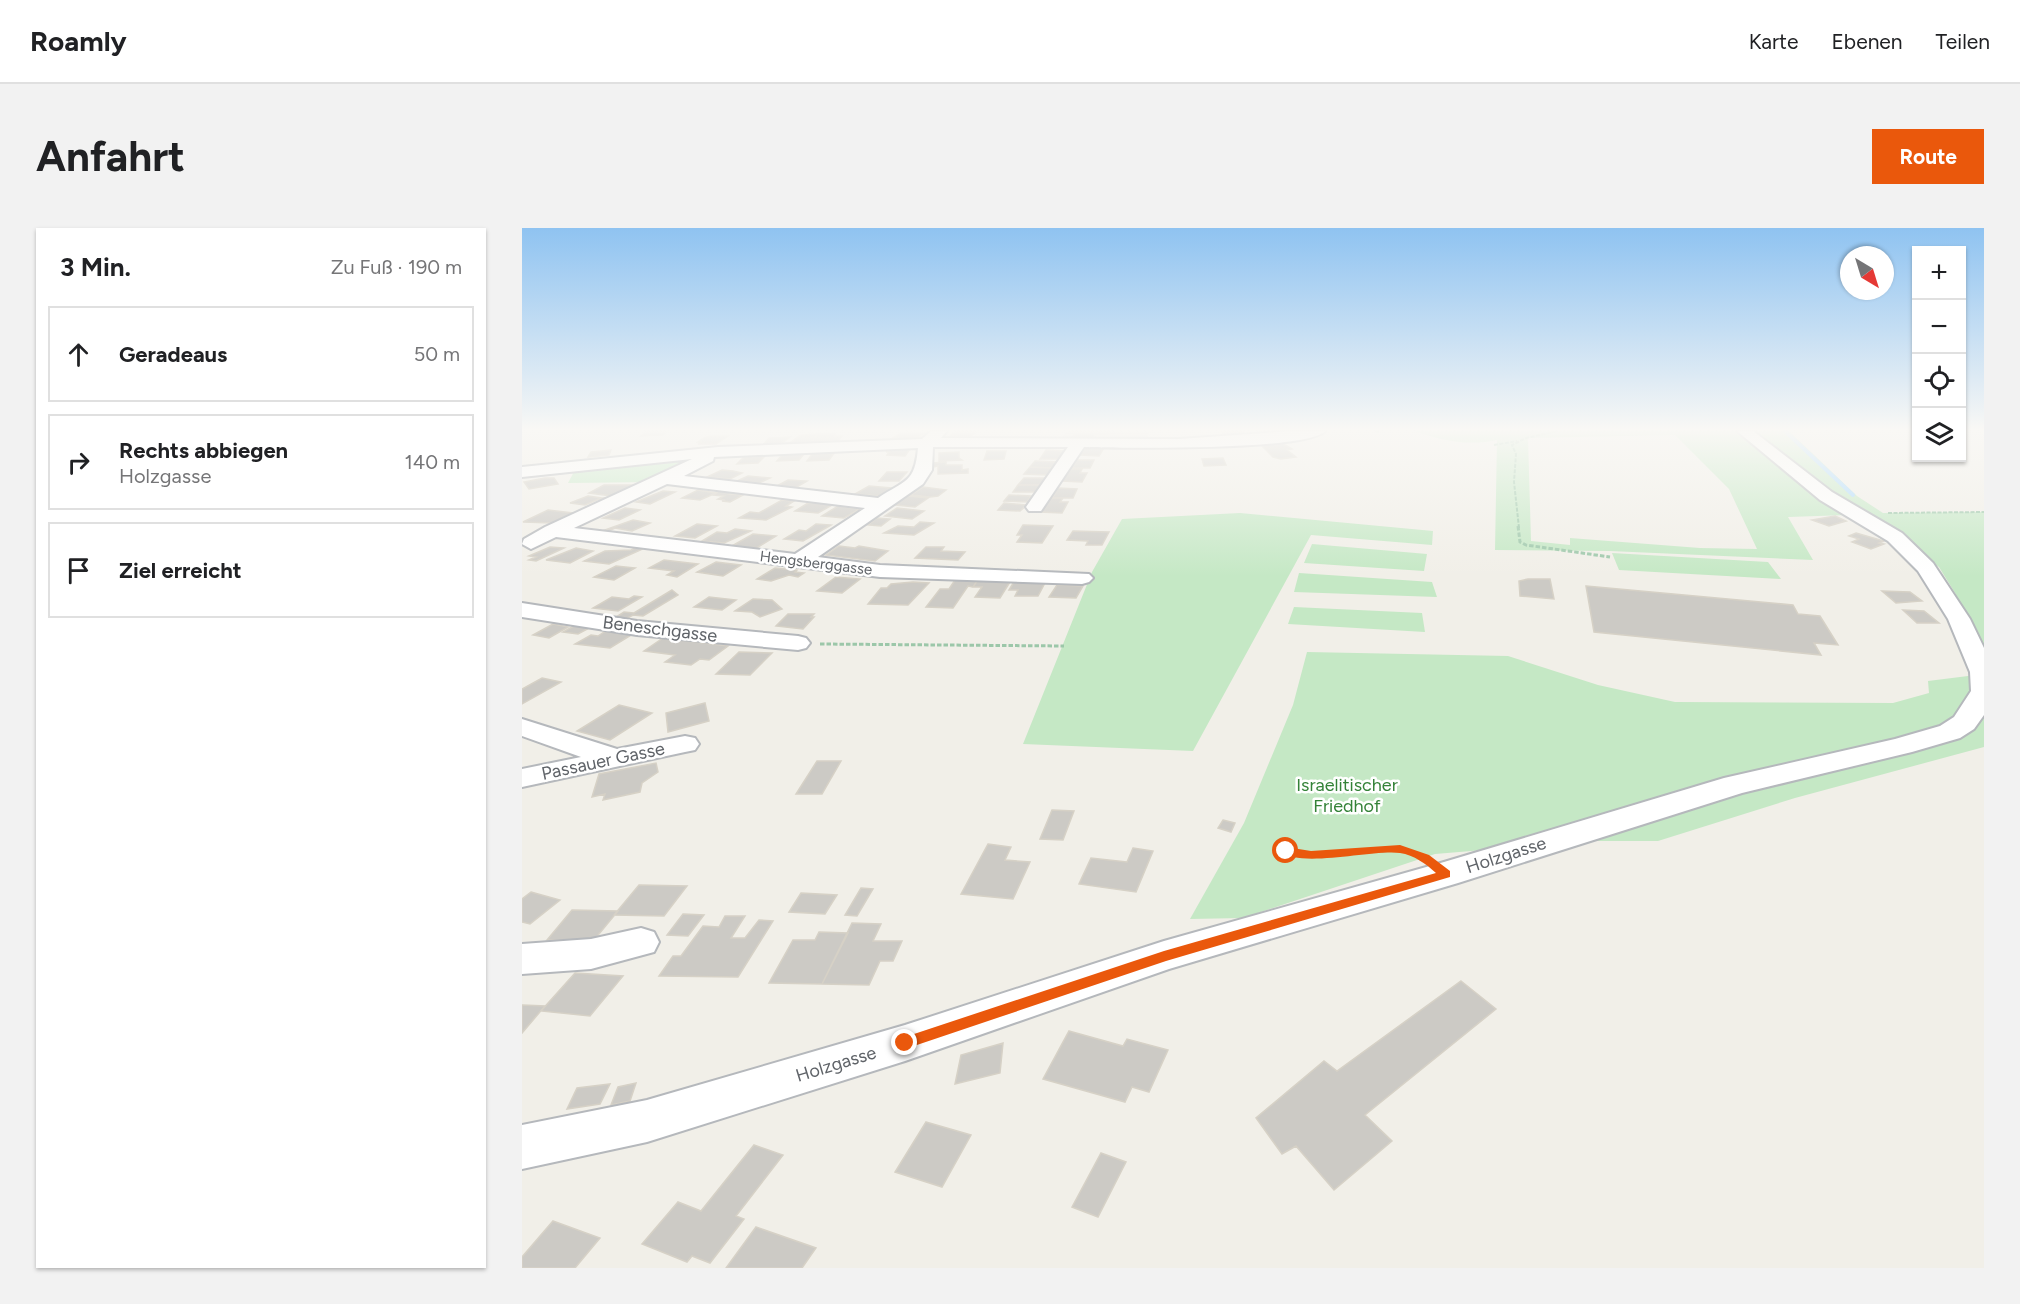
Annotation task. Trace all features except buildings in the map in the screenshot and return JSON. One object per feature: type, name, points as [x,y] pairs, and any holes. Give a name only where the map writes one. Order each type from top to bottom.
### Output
[{"type":"street","points":[[531,543],[552,531],[665,480]]},
{"type":"street","points":[[671,480],[880,504]]},
{"type":"street","points":[[799,561],[917,480]]},
{"type":"street","points":[[1035,507],[1054,480]]},
{"type":"street","name":"Holzgasse","points":[[522,1147],[647,1121],[905,1043],[1436,866],[1735,784],[1950,732],[1964,723],[1975,709],[1984,691],[1983,672],[1959,619],[1926,567],[1895,537],[1826,496],[1805,480]]},
{"type":"street","name":"Hengsberggasse","points":[[552,531],[880,571],[1082,578]]},
{"type":"street","name":"Beneschgasse","points":[[522,610],[637,628],[798,643]]},
{"type":"street","points":[[522,727],[614,758]]},
{"type":"street","name":"Passauer Gasse","points":[[522,778],[685,744]]},
{"type":"street","points":[[522,959],[591,954],[641,942]]},
{"type":"path","points":[[1514,480],[1520,542],[1526,545],[1610,557]]},
{"type":"path","points":[[1871,524],[1883,513],[1984,512]]},
{"type":"path","points":[[798,643],[1064,646]]},
{"type":"path","points":[[1286,851],[1311,855],[1400,849],[1436,866]]},
{"type":"green space","points":[[570,480],[658,480],[653,482],[568,483]]},
{"type":"green space","points":[[1496,480],[1529,480],[1531,541],[1570,545],[1570,538],[1700,548],[1757,549],[1729,489],[1720,480],[1840,480],[1857,496],[1883,513],[1984,512],[1984,656],[1955,593],[1939,567],[1876,521],[1847,515],[1788,517],[1813,560],[1610,551],[1495,550]]},
{"type":"green space","points":[[1240,513],[1433,531],[1432,545],[1311,535],[1193,751],[1023,744],[1092,572],[1122,519]]},
{"type":"green space","points":[[1312,544],[1427,554],[1424,571],[1304,563]]},
{"type":"green space","points":[[1612,553],[1768,562],[1781,579],[1619,570]]},
{"type":"green space","points":[[1299,573],[1432,582],[1437,597],[1294,592]]},
{"type":"green space","points":[[1294,607],[1422,613],[1425,632],[1288,624]]},
{"type":"green space","name":"Israelitischer Friedhof","points":[[1307,652],[1508,656],[1598,685],[1675,702],[1893,703],[1929,693],[1928,681],[1984,674],[1984,747],[1795,798],[1658,841],[1591,841],[1435,854],[1243,918],[1190,919],[1244,823],[1293,705]]},
{"type":"waterway","points":[[1837,480],[1853,495]]},
{"type":"route","points":[[905,1043],[1164,956],[1446,874],[1425,858],[1400,849],[1311,855],[1286,851]]}]
